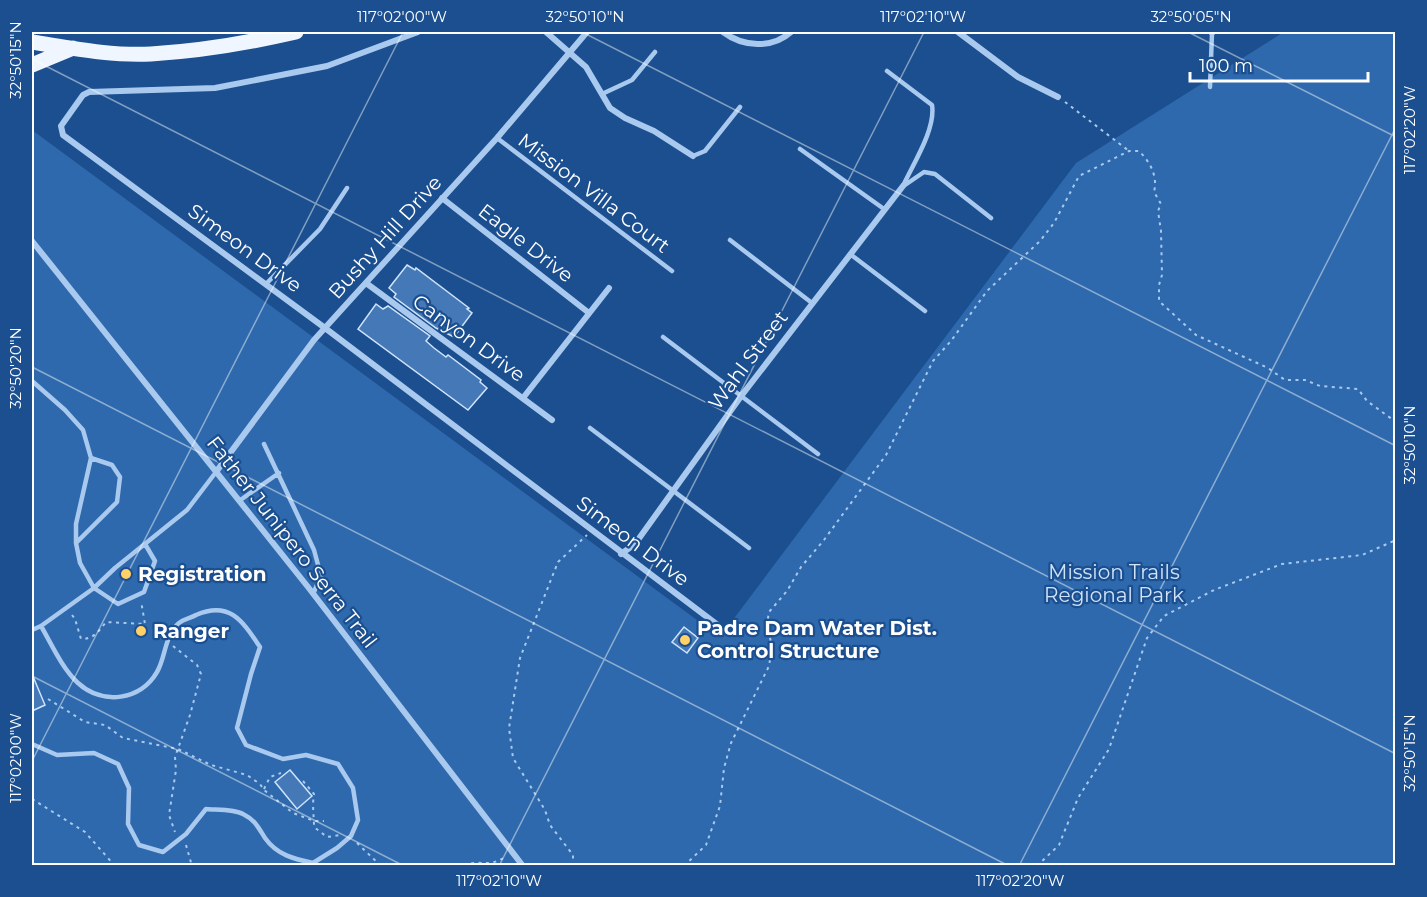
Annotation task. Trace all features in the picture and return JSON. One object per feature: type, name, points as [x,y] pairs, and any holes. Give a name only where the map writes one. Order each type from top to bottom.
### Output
[{"type":"main road","points":[[32,42],[101,52],[149,54],[238,45],[296,32]]},
{"type":"main road","points":[[32,65],[73,48]]},
{"type":"street","name":"Simeon Drive","points":[[418,32],[327,66],[215,88],[89,92],[83,95],[61,126],[63,135],[325,328],[719,626]]},
{"type":"street","points":[[546,32],[586,67],[610,108],[625,118],[654,130],[693,156]]},
{"type":"street","name":"Bushy Hill Drive","points":[[216,472],[325,328],[497,138],[587,32]]},
{"type":"street","points":[[723,32],[733,39],[761,45],[784,38],[791,32]]},
{"type":"street","points":[[958,32],[1018,78],[1058,97]]},
{"type":"street","name":"Wahl Street","points":[[621,554],[635,544],[742,395],[903,186]]},
{"type":"street","name":"Eagle Drive","points":[[442,198],[589,313]]},
{"type":"street","name":"Father Junipero Serra Trail","points":[[32,241],[313,594],[523,866]]},
{"type":"street","name":"Canyon Drive","points":[[366,283],[552,420]]},
{"type":"street","points":[[524,398],[609,288]]},
{"type":"lane","points":[[1210,87],[1213,32]]},
{"type":"lane","points":[[602,94],[632,80],[655,52]]},
{"type":"lane","points":[[887,71],[932,105],[933,114],[930,127],[903,186]]},
{"type":"lane","points":[[693,156],[705,151],[740,107]]},
{"type":"lane","name":"Mission Villa Court","points":[[497,138],[672,271]]},
{"type":"lane","points":[[800,148],[884,209]]},
{"type":"lane","points":[[903,186],[924,172],[935,174],[991,218]]},
{"type":"lane","points":[[266,284],[320,229],[347,188]]},
{"type":"lane","points":[[730,240],[812,303]]},
{"type":"lane","points":[[850,254],[925,310]]},
{"type":"lane","points":[[663,337],[818,454]]},
{"type":"lane","points":[[32,381],[83,430],[91,458],[76,524],[76,543],[80,562],[94,588],[118,604],[144,592],[155,561],[145,544]]},
{"type":"lane","points":[[590,428],[749,548]]},
{"type":"lane","points":[[264,444],[314,550],[321,576],[313,594]]},
{"type":"lane","points":[[76,543],[117,502],[120,477],[112,465],[91,458]]},
{"type":"lane","points":[[32,630],[94,588],[115,568],[187,510],[216,472]]},
{"type":"lane","points":[[239,501],[279,473]]},
{"type":"lane","points":[[32,744],[57,755],[94,753],[118,764],[129,788],[128,824],[139,845],[163,852],[182,838],[206,809],[241,812],[256,823],[266,839],[291,859],[313,863],[351,836],[358,820],[353,788],[338,764],[306,754],[283,759],[246,746],[237,728],[260,647],[241,620],[229,611],[206,611],[179,623],[167,641],[164,659],[156,674],[146,686],[127,697],[111,698],[80,685],[66,669],[41,626]]},
{"type":"path","points":[[1058,97],[1129,152]]},
{"type":"path","points":[[684,866],[706,845],[720,806],[724,768],[731,743],[769,666],[772,647],[767,624],[769,612],[787,591],[801,567],[824,540],[886,455],[933,361],[951,341],[987,291],[1041,241],[1054,223],[1079,176],[1129,152],[1139,151],[1148,160],[1157,182],[1154,192],[1161,204],[1158,211],[1161,231],[1159,301],[1196,335],[1268,368],[1286,380],[1305,380],[1320,386],[1358,389],[1367,401],[1395,422]]},
{"type":"path","points":[[573,866],[573,855],[550,825],[545,810],[513,758],[509,728],[520,658],[558,562],[592,531]]},
{"type":"path","points":[[1037,866],[1059,844],[1078,798],[1109,749],[1147,638],[1164,616],[1214,590],[1282,564],[1362,555],[1395,540]]},
{"type":"path","points":[[66,608],[75,620],[81,639],[87,639],[94,637],[106,622],[145,624],[142,603],[137,593]]},
{"type":"path","points":[[167,641],[197,664],[201,674],[175,758],[176,770],[169,815],[174,830],[186,844],[192,866]]},
{"type":"path","points":[[48,699],[85,722],[105,725],[123,738],[178,749],[211,765],[247,775],[293,813],[314,821],[324,821]]},
{"type":"path","points":[[264,789],[270,777],[281,773]]},
{"type":"path","points":[[303,781],[314,794],[312,807],[314,827],[327,837],[344,834],[351,836],[381,866]]},
{"type":"path","points":[[32,799],[85,832],[115,866]]},
{"type":"path","points":[[464,866],[471,862],[494,864],[512,852]]},
{"type":"green space","name":"Mission Trails Regional Park","points":[[1284,32],[1395,32],[1395,865],[32,865],[32,130],[720,637],[1076,163]]},
{"type":"building","points":[[407,265],[415,270],[416,268],[469,308],[467,309],[472,313],[454,337],[436,328],[394,297],[396,294],[389,288]]},
{"type":"building","points":[[376,304],[383,309],[388,306],[430,336],[426,341],[434,348],[446,357],[448,355],[481,380],[480,382],[487,388],[468,410],[358,329]]},
{"type":"building","name":"Padre Dam Water Dist. Control Structure","points":[[684,627],[698,638],[687,653],[672,642]]},
{"type":"building","points":[[32,674],[45,705],[32,711]]},
{"type":"building","points":[[290,770],[312,796],[297,809],[275,782]]},
{"type":"place","name":"Registration","points":[[126,574]]},
{"type":"place","name":"Ranger","points":[[141,631]]},
{"type":"place","name":"Padre Dam Water Dist. Control Structure","points":[[685,640]]}]
